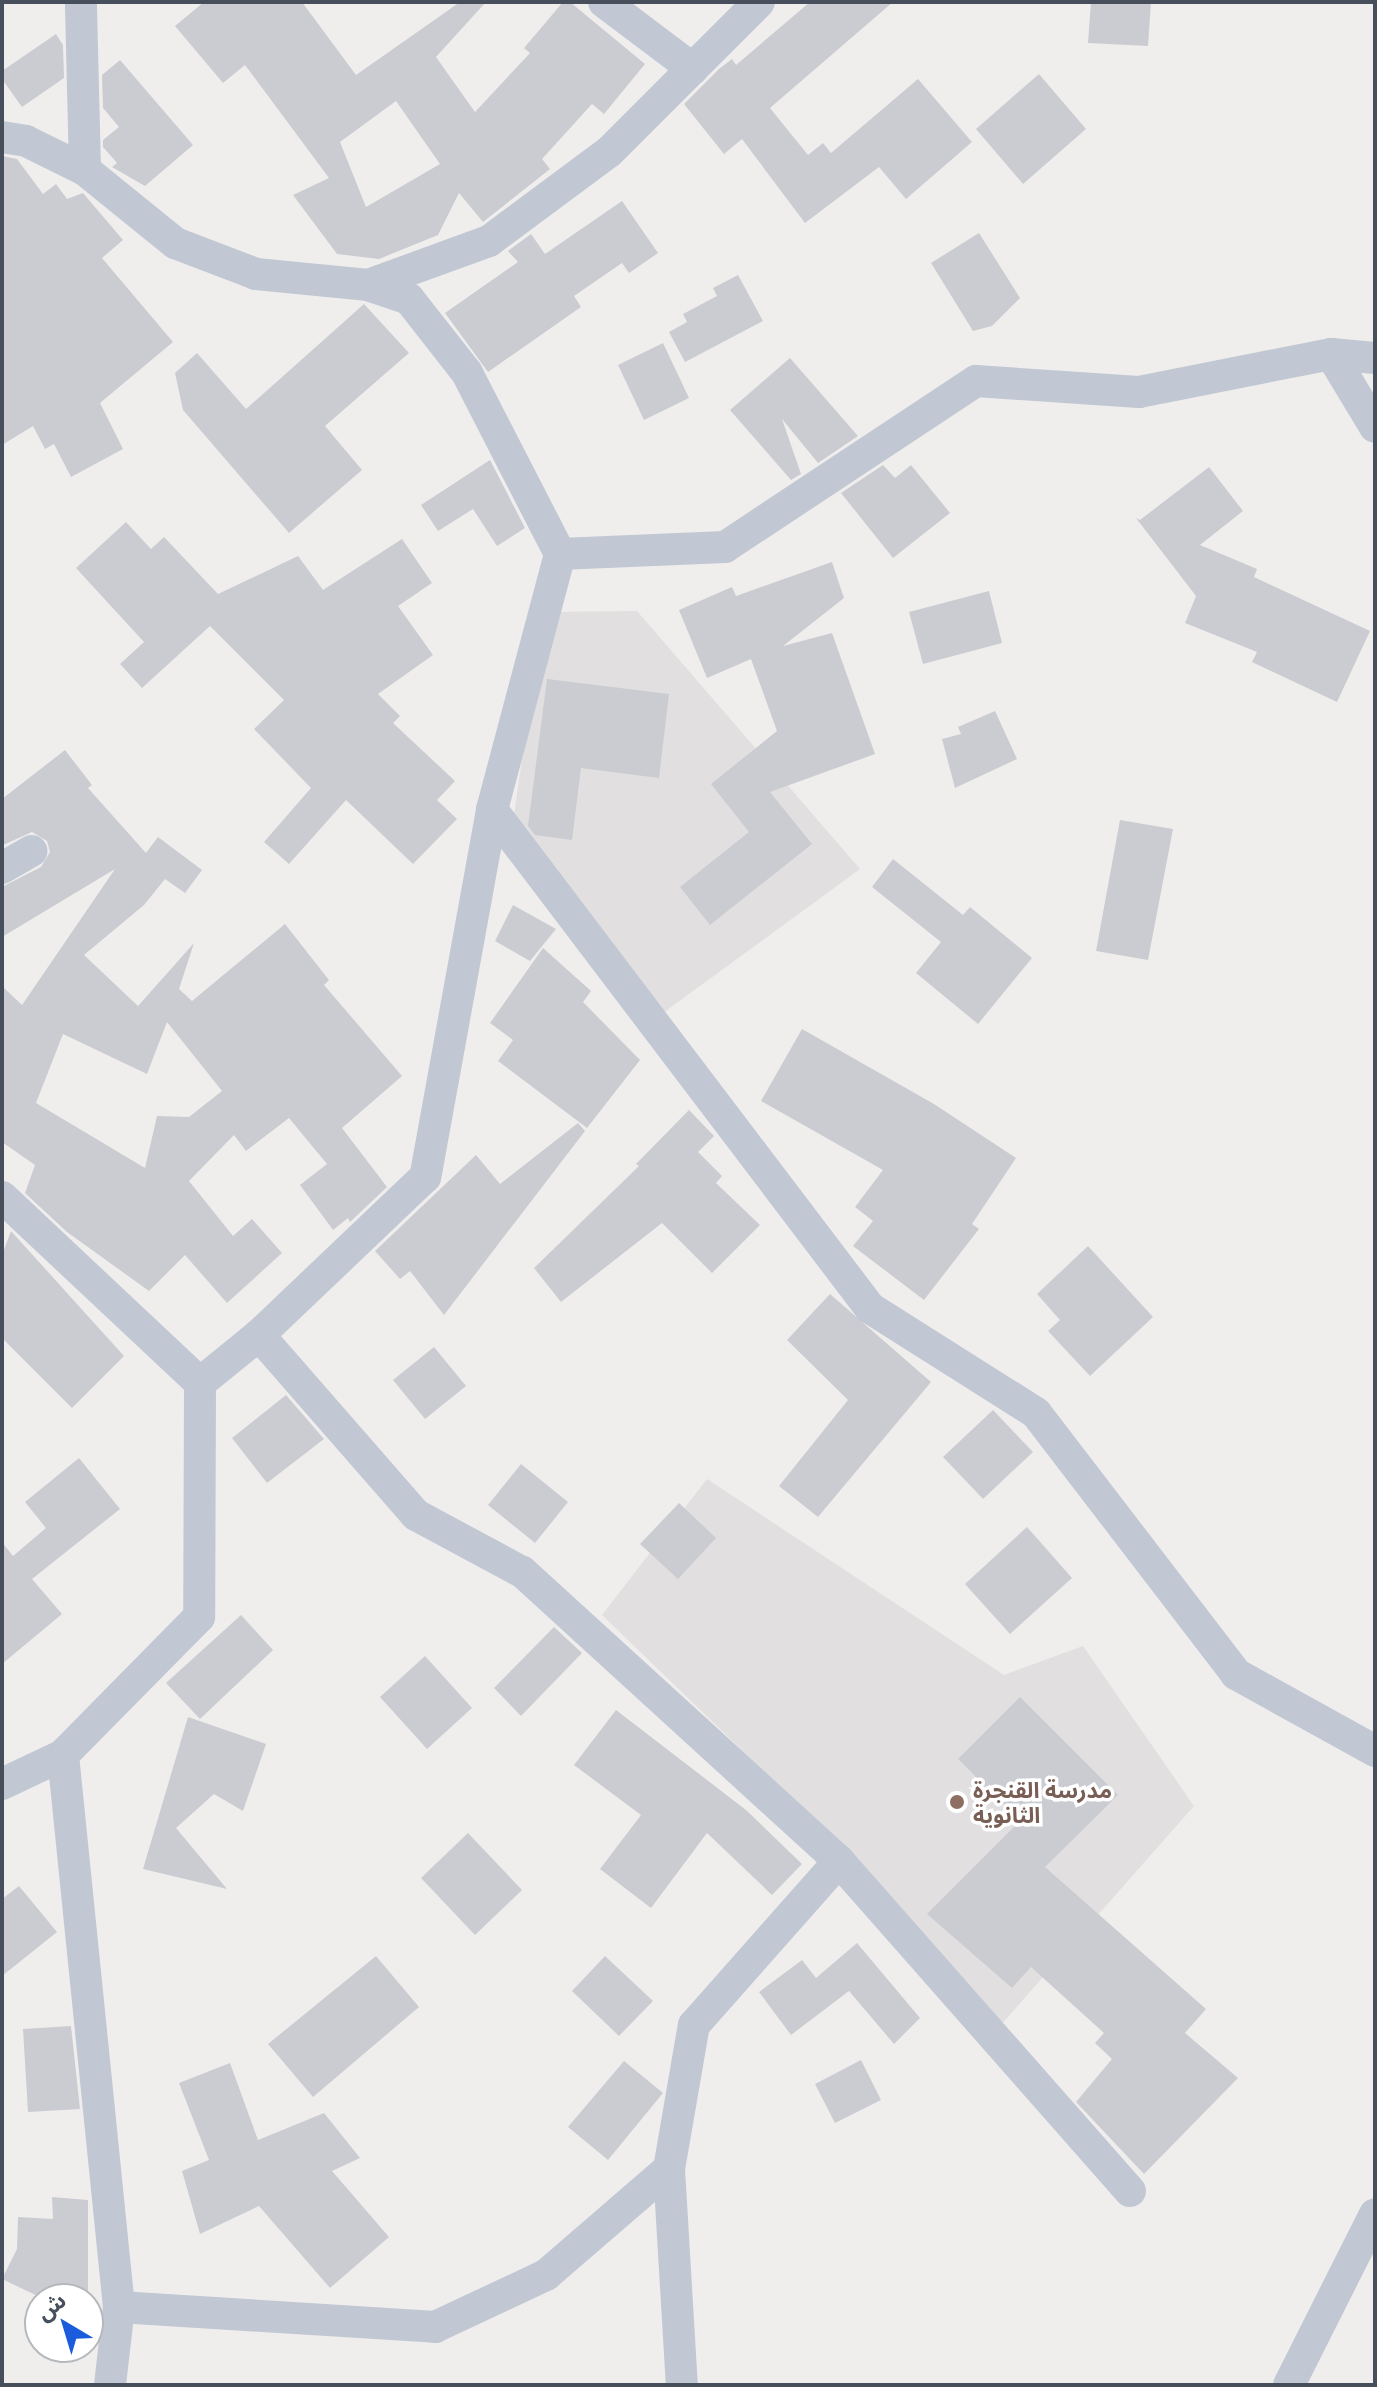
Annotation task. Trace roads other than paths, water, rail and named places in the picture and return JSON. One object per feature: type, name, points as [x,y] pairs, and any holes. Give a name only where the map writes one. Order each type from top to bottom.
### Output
[{"type":"street","points":[[81,2],[85,170]]},
{"type":"street","points":[[604,2],[693,69]]},
{"type":"street","points":[[368,285],[489,241],[609,152],[759,2]]},
{"type":"street","points":[[2,137],[26,141],[85,170],[175,243],[256,274],[368,285],[409,299],[467,373],[560,554],[492,810],[425,1177],[259,1335],[200,1383]]},
{"type":"street","points":[[560,554],[725,547],[976,381],[1139,392],[1331,354],[1375,358]]},
{"type":"street","points":[[1331,354],[1375,427]]},
{"type":"street","points":[[492,810],[870,1308],[1036,1413],[1236,1674],[1375,1751]]},
{"type":"street","points":[[2,868],[31,851]]},
{"type":"street","points":[[2,1197],[200,1383],[199,1617],[63,1755],[2,1784]]},
{"type":"street","points":[[259,1335],[416,1515],[522,1572],[839,1861],[1130,2191]]},
{"type":"street","points":[[63,1755],[119,2307],[110,2385]]},
{"type":"street","points":[[682,2385],[669,2169],[694,2025],[839,1861]]},
{"type":"street","points":[[119,2307],[435,2327],[546,2275],[669,2169]]},
{"type":"street","points":[[1289,2385],[1375,2214]]},
{"type":"place","name":"مدرسة القنجرة الثانوية","points":[[957,1802]]}]
